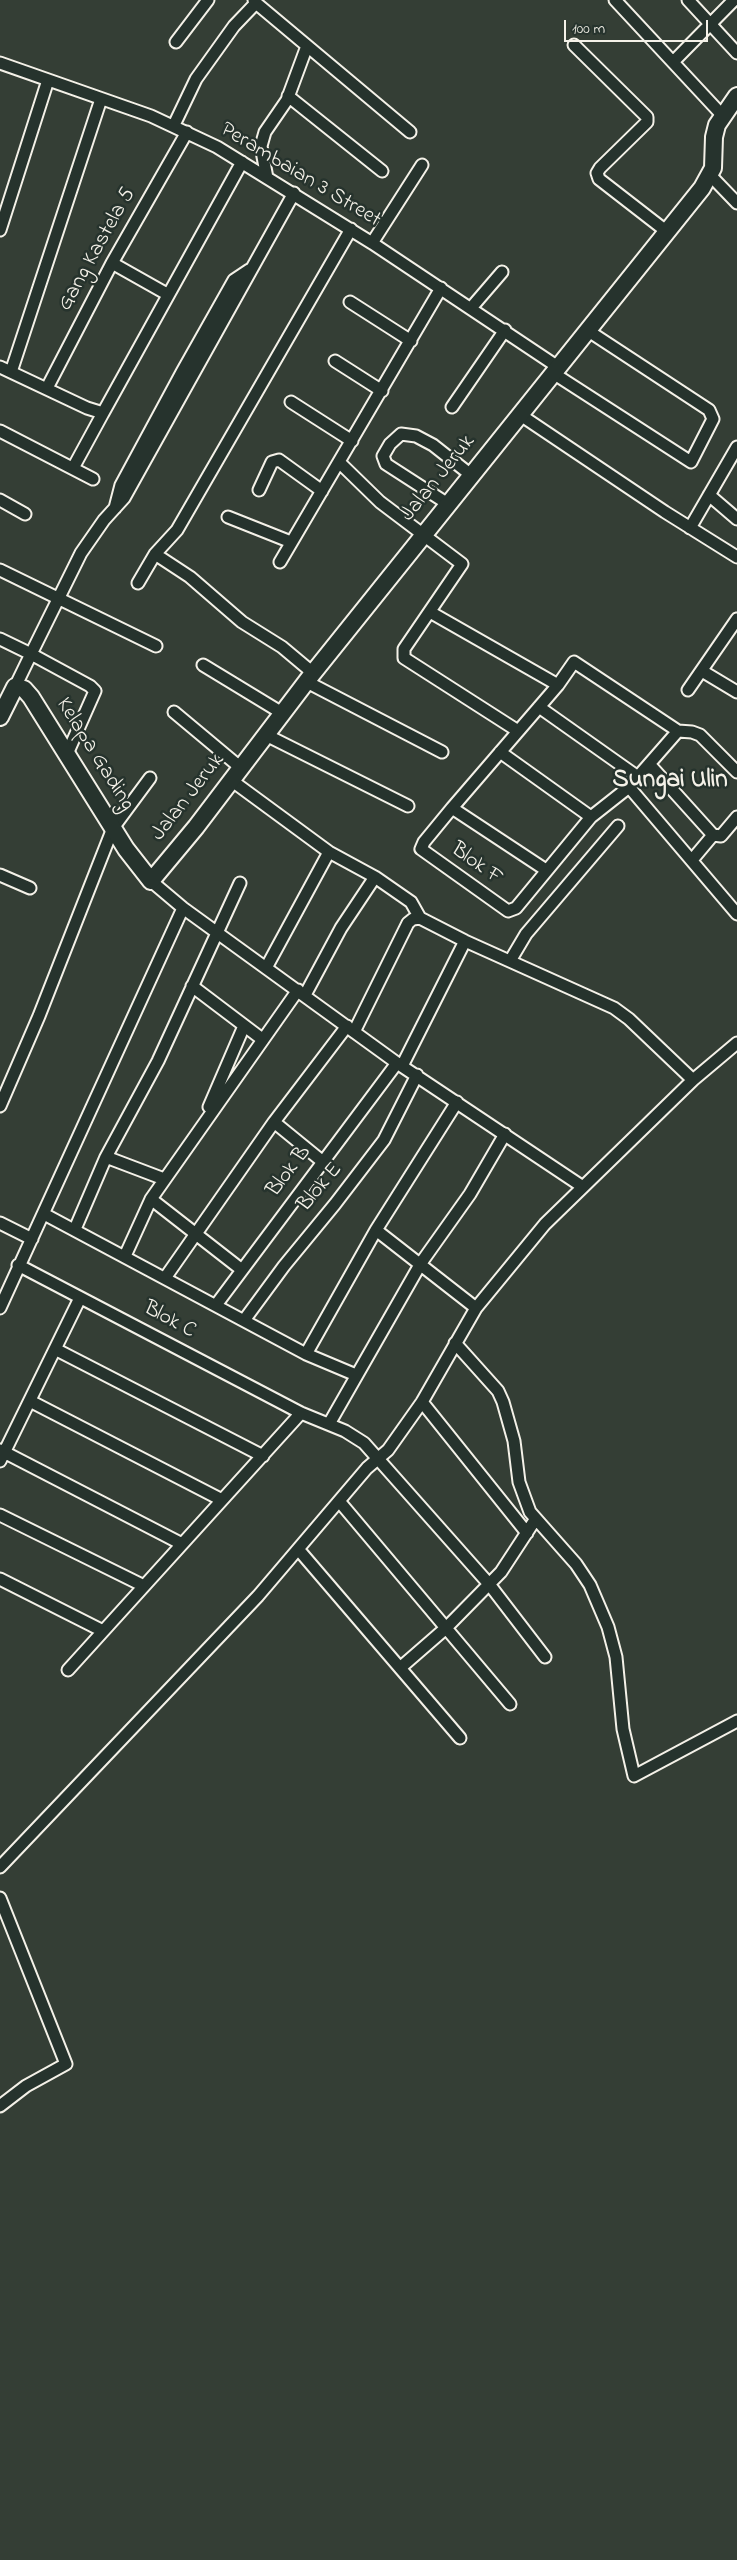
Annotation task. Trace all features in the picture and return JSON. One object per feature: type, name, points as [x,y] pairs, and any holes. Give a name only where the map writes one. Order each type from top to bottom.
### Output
[{"type":"street","points":[[176,42],[208,0]]},
{"type":"street","points":[[615,0],[722,115]]},
{"type":"street","points":[[688,0],[737,53]]},
{"type":"street","points":[[673,62],[734,0]]},
{"type":"street","points":[[174,125],[196,79],[234,26],[255,2],[410,132]]},
{"type":"street","points":[[574,45],[648,117],[647,122],[600,168],[597,173],[599,179],[666,231]]},
{"type":"street","points":[[266,178],[261,146],[266,132],[288,96],[307,46]]},
{"type":"street","name":"Perambaian 3 Street","points":[[0,63],[174,125],[242,162],[351,229],[505,330],[555,370],[692,462],[713,419],[710,410],[588,330]]},
{"type":"street","points":[[0,230],[48,80]]},
{"type":"street","points":[[288,96],[382,170]]},
{"type":"street","name":"Jalan Jeruk","points":[[151,881],[519,414],[702,188],[710,175],[715,157],[714,137],[722,115],[737,96]]},
{"type":"street","points":[[11,372],[100,99]]},
{"type":"street","name":"Gang Kastela 5","points":[[47,388],[112,263],[187,132]]},
{"type":"street","points":[[73,468],[167,294],[242,162]]},
{"type":"street","points":[[372,243],[422,165]]},
{"type":"street","points":[[710,175],[736,198]]},
{"type":"street","points":[[0,718],[81,553],[129,489],[186,375],[244,284],[249,270],[294,193]]},
{"type":"street","points":[[138,583],[155,554],[177,530],[351,229]]},
{"type":"street","points":[[112,263],[167,294]]},
{"type":"street","points":[[471,308],[502,272]]},
{"type":"street","points":[[280,562],[441,288]]},
{"type":"street","points":[[350,302],[410,341]]},
{"type":"street","points":[[452,406],[505,330]]},
{"type":"street","points":[[335,361],[382,391]]},
{"type":"street","points":[[0,366],[87,408],[103,413]]},
{"type":"street","points":[[291,402],[352,441]]},
{"type":"street","points":[[519,414],[690,528],[737,557]]},
{"type":"street","points":[[0,431],[93,479]]},
{"type":"street","points":[[448,504],[386,464],[383,456],[390,444],[401,434],[416,436],[433,445],[471,475]]},
{"type":"street","points":[[690,528],[737,447]]},
{"type":"street","points":[[259,490],[272,462],[279,460],[322,490]]},
{"type":"street","points":[[339,462],[369,493],[462,564],[404,649],[404,658],[518,731]]},
{"type":"street","points":[[709,495],[737,519]]},
{"type":"street","points":[[0,500],[25,514]]},
{"type":"street","points":[[228,517],[291,542]]},
{"type":"street","points":[[155,554],[190,577],[242,622],[282,647],[310,678],[442,752]]},
{"type":"street","points":[[0,570],[58,600],[156,646]]},
{"type":"street","points":[[430,612],[558,685]]},
{"type":"street","points":[[688,690],[736,624]]},
{"type":"street","points":[[0,638],[90,686],[95,691],[66,754]]},
{"type":"street","points":[[678,731],[629,787],[591,817],[546,870],[452,808],[558,685],[574,662],[678,731],[692,732],[700,735],[737,772]]},
{"type":"street","points":[[203,664],[282,713]]},
{"type":"street","points":[[702,671],[737,692]]},
{"type":"street","name":"Kelapa Gading","points":[[15,687],[24,689],[31,697],[113,828],[151,881]]},
{"type":"street","points":[[539,707],[638,777]]},
{"type":"street","points":[[174,712],[236,774],[329,852],[374,877],[411,902],[420,918]]},
{"type":"street","points":[[266,735],[408,806]]},
{"type":"street","points":[[500,752],[591,817]]},
{"type":"street","points":[[649,764],[714,835],[721,836],[737,817]]},
{"type":"street","points":[[0,1106],[39,1016],[113,828],[150,778]]},
{"type":"street","points":[[629,787],[737,914]]},
{"type":"street","name":"Blok F","points":[[452,808],[424,842],[421,849],[424,853],[508,911],[516,908],[546,870]]},
{"type":"street","points":[[510,961],[526,934],[618,826]]},
{"type":"street","points":[[692,860],[714,835]]},
{"type":"street","points":[[266,968],[329,852]]},
{"type":"street","points":[[0,875],[30,888]]},
{"type":"street","points":[[125,1256],[151,1199],[164,1179],[262,1038],[302,993],[374,877]]},
{"type":"street","points":[[151,881],[183,908],[350,1029],[583,1187]]},
{"type":"street","points":[[75,1229],[106,1157],[158,1060],[240,883]]},
{"type":"street","points":[[0,1308],[18,1265],[44,1214],[183,908]]},
{"type":"street","points":[[164,1278],[197,1234],[274,1122],[350,1029],[408,923],[413,918],[420,918],[465,941],[614,1008],[629,1019],[693,1080]]},
{"type":"street","name":"Blok B","points":[[216,1305],[323,1162],[400,1064],[465,941]]},
{"type":"street","points":[[192,986],[262,1038]]},
{"type":"street","points":[[198,1132],[244,1026]]},
{"type":"street","points":[[0,1867],[258,1596],[339,1501],[379,1457],[388,1450],[422,1402],[476,1308],[545,1224],[693,1080],[737,1044]]},
{"type":"street","name":"Blok E","points":[[245,1319],[284,1266],[384,1140],[417,1075]]},
{"type":"street","points":[[306,1354],[376,1230],[457,1102]]},
{"type":"street","points":[[274,1122],[323,1162]]},
{"type":"street","points":[[328,1424],[421,1263],[470,1194],[505,1134]]},
{"type":"street","points":[[106,1157],[164,1179]]},
{"type":"street","points":[[151,1199],[242,1270]]},
{"type":"street","points":[[44,1214],[245,1319],[306,1354],[356,1375]]},
{"type":"street","points":[[2,1227],[32,1239]]},
{"type":"street","points":[[376,1230],[421,1263],[476,1308]]},
{"type":"street","name":"Blok C","points":[[18,1265],[302,1413],[345,1431],[364,1442],[489,1584],[545,1658]]},
{"type":"street","points":[[80,1298],[30,1401],[1,1455],[182,1544]]},
{"type":"street","points":[[455,1343],[498,1391],[514,1441],[519,1482],[535,1520],[576,1564],[590,1585],[608,1627],[616,1656],[623,1728],[634,1776],[737,1721]]},
{"type":"street","points":[[55,1349],[263,1456]]},
{"type":"street","points":[[30,1401],[222,1500]]},
{"type":"street","points":[[422,1402],[527,1533]]},
{"type":"street","points":[[68,1670],[302,1413]]},
{"type":"street","points":[[339,1501],[510,1704]]},
{"type":"street","points":[[0,1515],[144,1586]]},
{"type":"street","points":[[400,1668],[446,1628],[501,1572],[535,1520]]},
{"type":"street","points":[[298,1549],[460,1738]]},
{"type":"street","points":[[0,1579],[103,1631]]},
{"type":"street","points":[[0,1898],[66,2064],[26,2086],[0,2106]]},
{"type":"district","name":"Sungai Ulin","points":[[670,782]]}]
